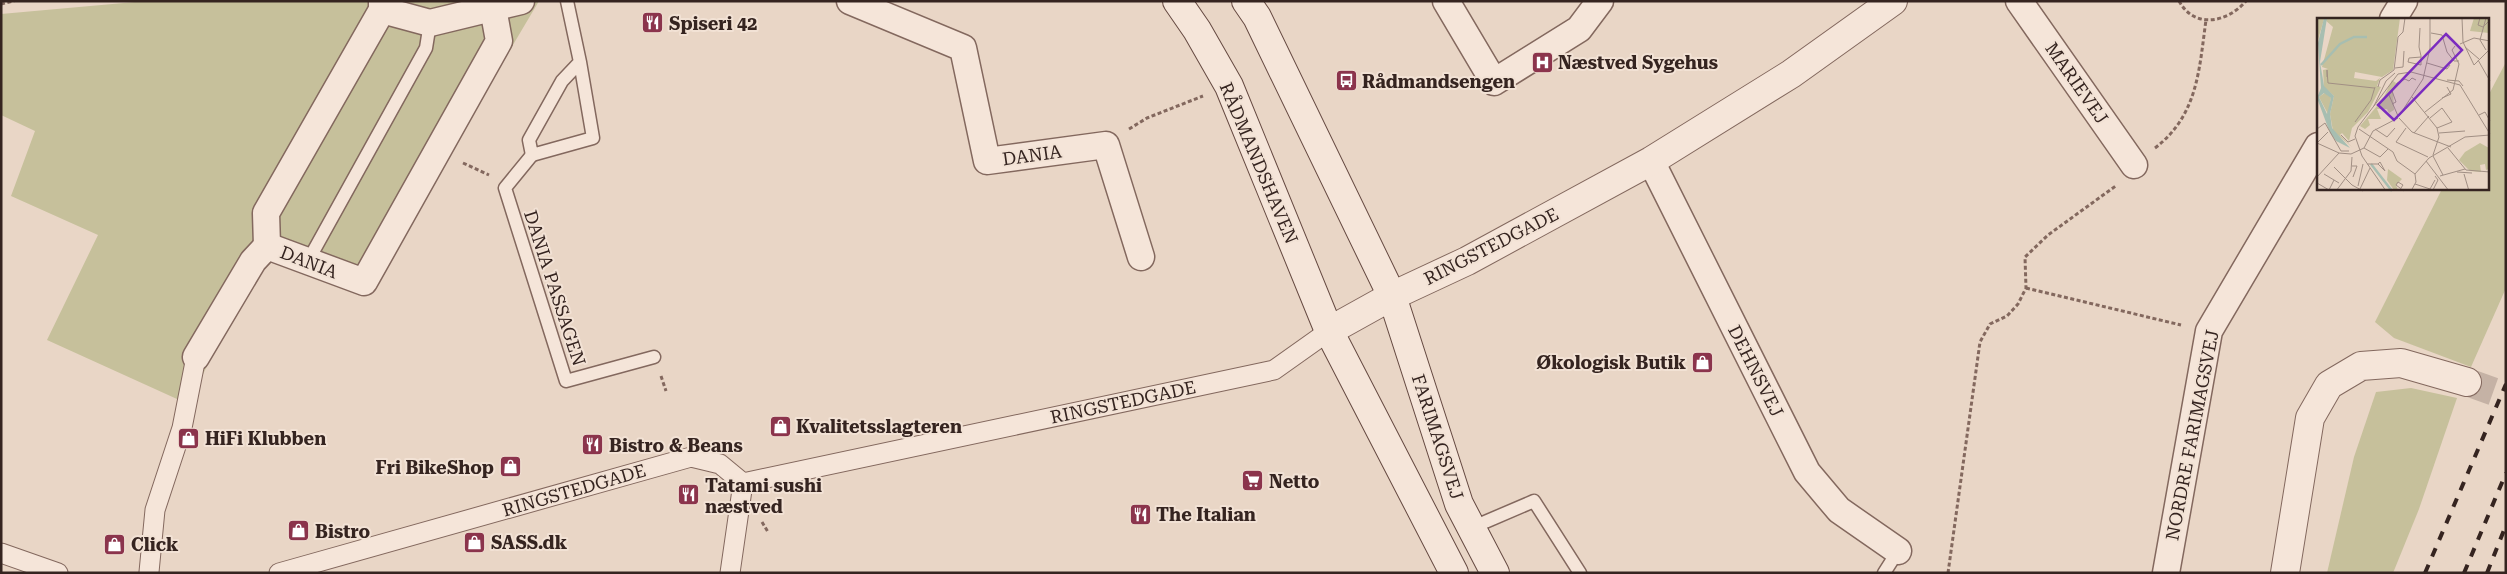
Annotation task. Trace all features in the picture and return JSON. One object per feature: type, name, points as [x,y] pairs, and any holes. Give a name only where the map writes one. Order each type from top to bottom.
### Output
[{"type":"main road","name":"RÅDMANDSHAVEN","points":[[1177,1],[1197,30],[1229,86],[1329,331]]},
{"type":"main road","points":[[1246,1],[1257,17],[1392,296]]},
{"type":"main road","name":"RINGSTEDGADE","points":[[1329,331],[1392,296],[1467,261],[1651,161],[1791,74],[1893,1]]},
{"type":"main road","name":"FARIMAGSVEJ","points":[[1392,296],[1459,504],[1495,573]]},
{"type":"main road","points":[[1329,331],[1454,573]]},
{"type":"main road","points":[[2285,573],[2310,418],[2329,384],[2361,366],[2401,363],[2467,382]]},
{"type":"street","points":[[267,246],[266,213],[382,6],[443,14],[493,8],[521,1]]},
{"type":"street","name":"DANIA","points":[[850,1],[963,48],[987,161],[1106,145]]},
{"type":"street","points":[[1446,1],[1494,82],[1579,29],[1600,1]]},
{"type":"street","name":"MARIEVEJ","points":[[2019,1],[2134,165]]},
{"type":"street","points":[[2394,18],[2404,1]]},
{"type":"street","name":"DANIA","points":[[144,572],[155,510],[182,428],[196,357],[253,261],[267,246],[364,282],[499,42],[493,8]]},
{"type":"street","points":[[1106,145],[1141,257]]},
{"type":"street","name":"NORDRE FARIMAGSVEJ","points":[[2166,573],[2209,331],[2317,148]]},
{"type":"street","name":"DEHNSVEJ","points":[[1651,161],[1807,472],[1838,510],[1898,551]]},
{"type":"street","name":"RINGSTEDGADE","points":[[279,573],[690,457],[720,464],[743,483],[1274,370],[1329,331]]},
{"type":"street","points":[[730,573],[743,483]]},
{"type":"street","points":[[1,553],[58,573]]},
{"type":"lane","points":[[505,188],[532,155],[593,138],[567,1]]},
{"type":"lane","points":[[308,261],[443,14]]},
{"type":"lane","points":[[532,155],[529,140],[562,81],[580,62]]},
{"type":"lane","name":"DANIA PASSAGEN","points":[[505,188],[566,381],[654,357]]},
{"type":"lane","points":[[1471,528],[1534,501],[1580,573]]},
{"type":"lane","points":[[1884,573],[1898,551]]},
{"type":"path","points":[[1,4],[14,1]]},
{"type":"path","points":[[2179,1],[2192,15],[2206,20],[2222,19],[2236,12],[2246,1]]},
{"type":"path","points":[[1948,573],[1980,342],[1990,324],[2007,316],[2018,304],[2026,288],[2025,257],[2048,235],[2112,189],[2134,165],[2172,136],[2191,105],[2200,69],[2206,20]]},
{"type":"path","points":[[1106,145],[1147,118],[1229,86]]},
{"type":"path","points":[[438,150],[496,179],[505,188]]},
{"type":"path","points":[[2026,288],[2209,331]]},
{"type":"shaded area","points":[[146,1],[539,1],[435,176],[374,286],[270,241],[188,404],[47,340],[98,235],[11,196],[35,131],[1,115],[1,14]]},
{"type":"shaded area","points":[[2506,62],[2506,288],[2471,367],[2394,338],[2375,322],[2441,190],[2490,190],[2490,92]]},
{"type":"shaded area","points":[[2411,388],[2457,398],[2419,509],[2393,573],[2327,573],[2354,457],[2376,392]]},
{"type":"tunnel","points":[[2467,382],[2506,396]]},
{"type":"railway","points":[[2425,573],[2506,384]]},
{"type":"railway","points":[[2464,573],[2506,473]]},
{"type":"railway","points":[[2487,573],[2506,525]]},
{"type":"place","name":"Spiseri 42","points":[[653,23]]},
{"type":"place","name":"Næstved Sygehus","points":[[1542,62]]},
{"type":"place","name":"Rådmandsengen","points":[[1346,81]]},
{"type":"place","name":"Økologisk Butik","points":[[1702,362]]},
{"type":"place","name":"Kvalitetsslagteren","points":[[780,426]]},
{"type":"place","name":"HiFi Klubben","points":[[189,438]]},
{"type":"place","name":"Bistro & Beans","points":[[593,445]]},
{"type":"place","name":"Fri BikeShop","points":[[510,467]]},
{"type":"place","name":"Netto","points":[[1253,481]]},
{"type":"place","name":"Tatami sushi næstved","points":[[689,495]]},
{"type":"place","name":"The Italian","points":[[1140,514]]},
{"type":"place","name":"Bistro","points":[[299,531]]},
{"type":"place","name":"SASS.dk","points":[[475,542]]},
{"type":"place","name":"Click","points":[[115,544]]}]
